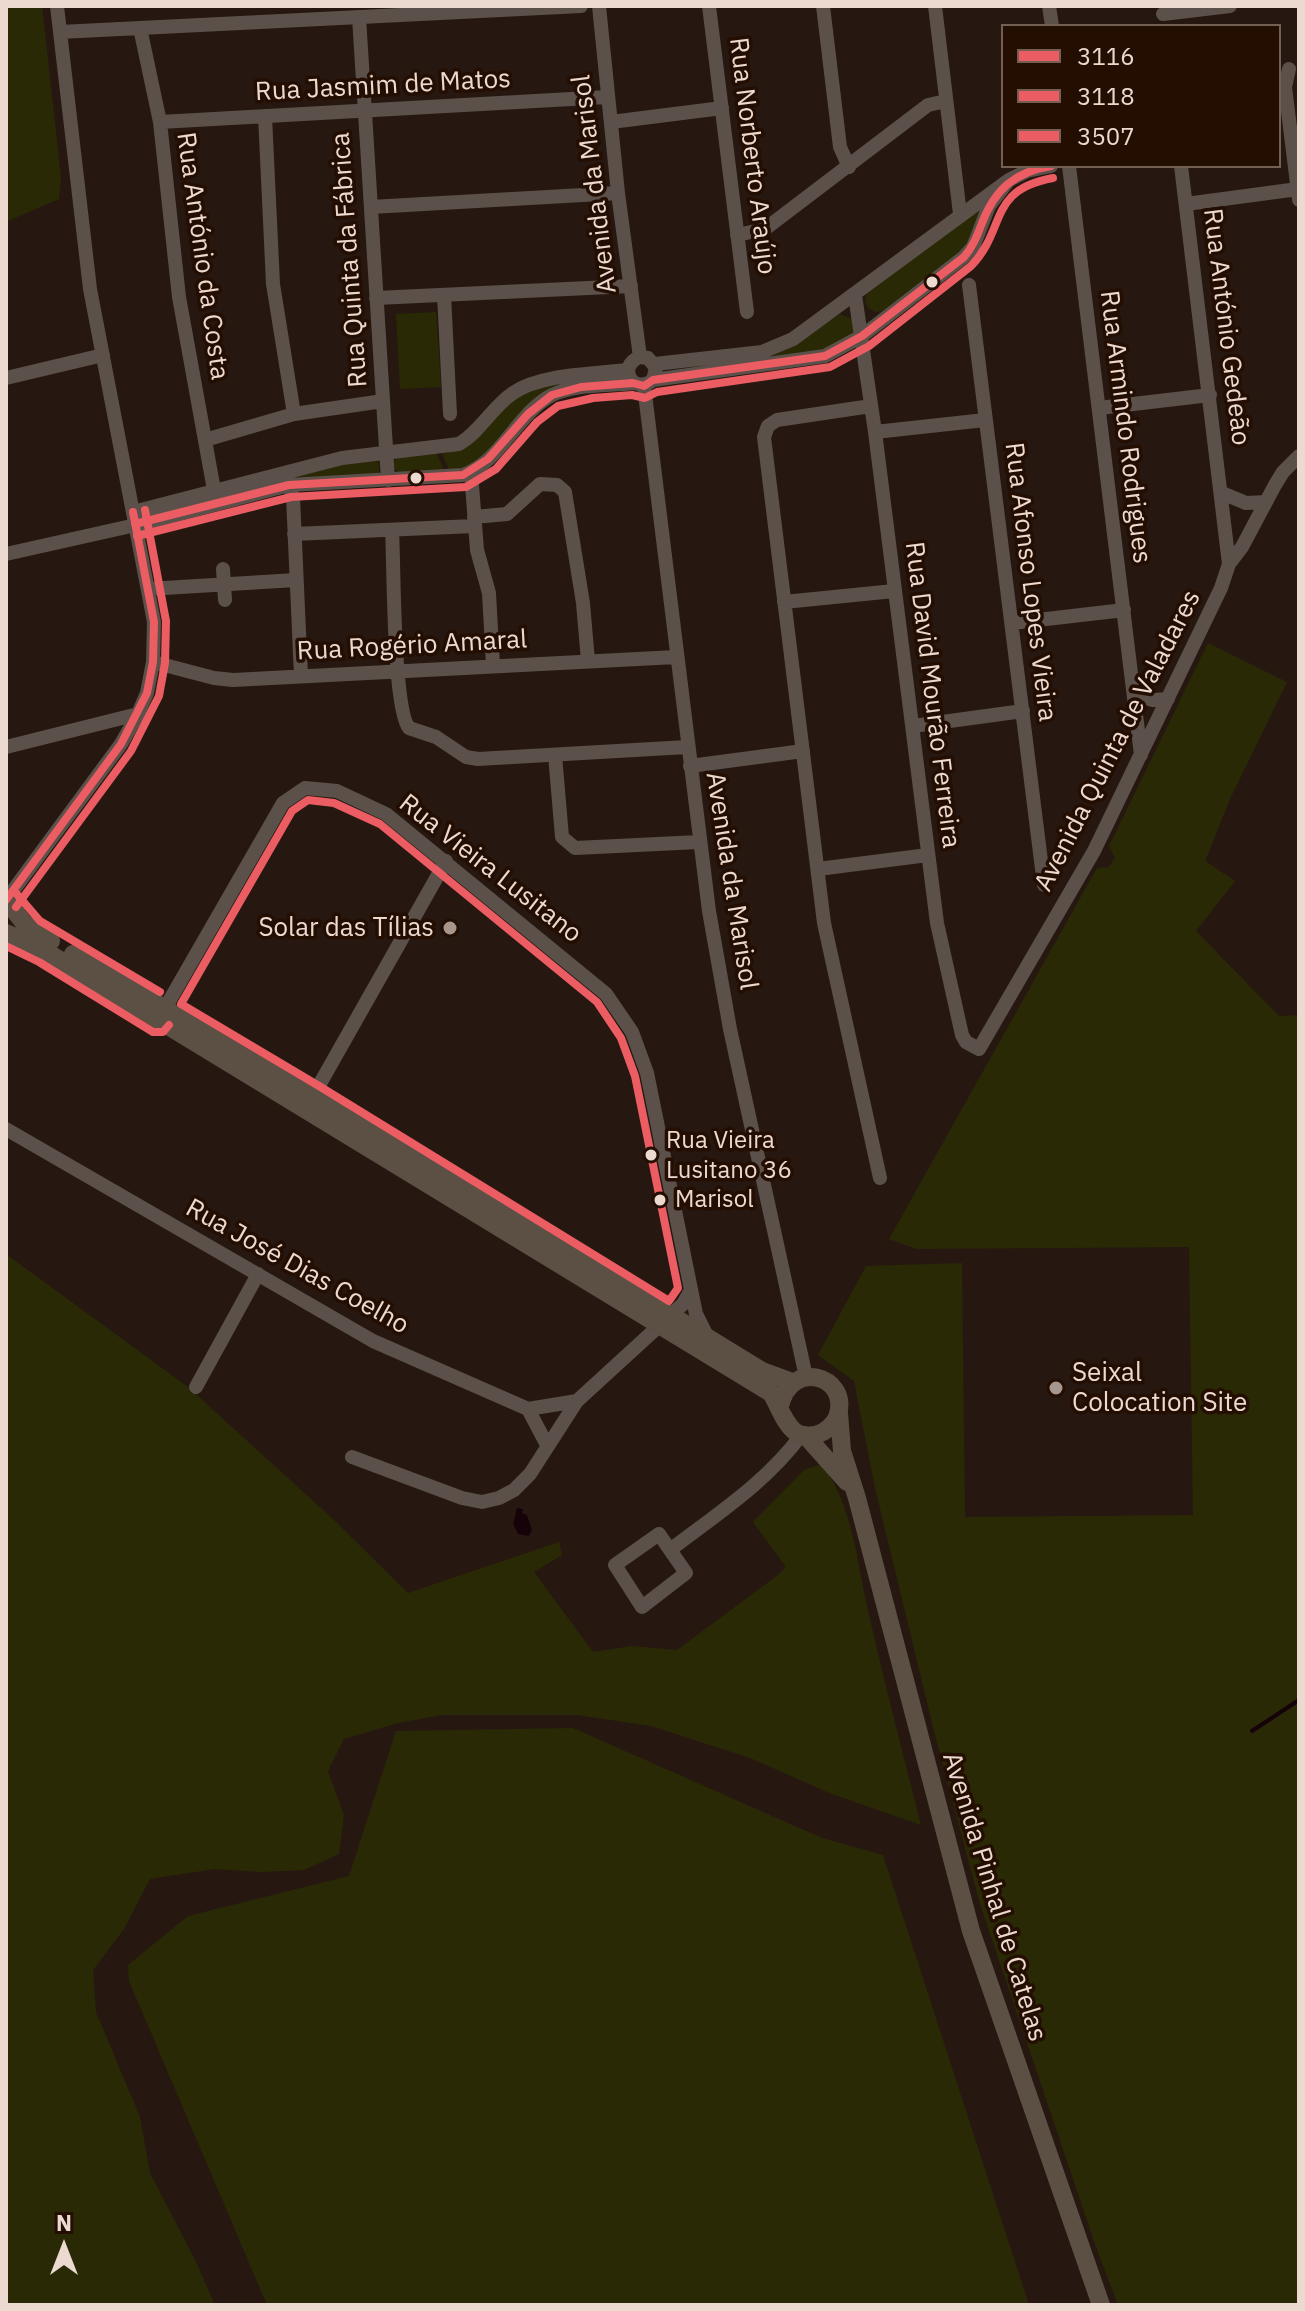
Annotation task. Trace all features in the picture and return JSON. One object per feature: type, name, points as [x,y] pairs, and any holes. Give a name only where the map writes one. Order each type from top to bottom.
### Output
[{"type":"main road","points":[[10,906],[12,924],[6,931],[313,1096],[666,1320],[771,1393],[780,1406],[786,1424],[804,1435],[843,1476],[857,1498]]},
{"type":"main road","points":[[10,906],[32,930],[162,1014],[666,1320],[707,1336],[762,1371],[799,1380],[814,1377],[829,1384],[838,1397],[839,1413],[826,1431],[804,1435]]},
{"type":"main road","points":[[780,1406],[783,1393],[799,1380]]},
{"type":"main road","name":"Avenida Pinhal de Catelas","points":[[839,1413],[842,1451],[971,1931],[1101,2305]]},
{"type":"street","points":[[10,906],[121,744],[147,693],[153,662],[154,622],[90,289],[57,6]]},
{"type":"street","points":[[60,32],[581,6]]},
{"type":"street","name":"Avenida da Marisol","points":[[599,6],[618,193],[640,357]]},
{"type":"street","name":"Rua Norberto Araújo","points":[[709,6],[747,312]]},
{"type":"street","points":[[823,6],[840,147],[849,167]]},
{"type":"street","points":[[935,6],[960,214]]},
{"type":"street","points":[[1163,15],[1230,6]]},
{"type":"street","name":"Rua Quinta da Fábrica","points":[[359,17],[388,480]]},
{"type":"street","name":"Rua António da Costa","points":[[140,28],[160,122],[179,297],[214,490]]},
{"type":"street","points":[[1186,204],[1298,195],[1285,87],[1289,65]]},
{"type":"street","name":"Rua Jasmim de Matos","points":[[160,122],[607,97]]},
{"type":"street","points":[[737,235],[765,229],[928,105],[946,101]]},
{"type":"street","points":[[611,122],[722,108]]},
{"type":"street","points":[[265,116],[273,284],[294,414]]},
{"type":"street","points":[[639,380],[632,360],[640,357],[648,358],[655,364],[748,355],[774,349],[793,339],[1009,180],[1041,168]]},
{"type":"street","name":"Rua Armindo Rodrigues","points":[[1069,168],[1141,756]]},
{"type":"street","name":"Rua António Gedeão","points":[[1181,168],[1229,564]]},
{"type":"street","points":[[134,518],[149,522],[289,485],[452,477],[471,472],[488,461],[542,402],[567,390],[811,360],[840,350],[969,252],[989,206],[1009,180]]},
{"type":"street","points":[[371,207],[618,193]]},
{"type":"street","name":"Rua Afonso Lopes Vieira","points":[[969,285],[1044,885]]},
{"type":"street","points":[[376,298],[631,286]]},
{"type":"street","points":[[444,295],[450,414]]},
{"type":"street","name":"Rua David Mourão Ferreira","points":[[855,295],[937,923],[959,1027],[966,1042],[979,1049]]},
{"type":"street","points":[[6,378],[103,355]]},
{"type":"street","name":"Avenida da Marisol","points":[[655,364],[656,372],[639,380],[699,842],[730,1029],[799,1380]]},
{"type":"street","points":[[6,554],[134,518],[214,490],[297,468],[386,452],[459,444],[469,438],[512,393],[549,379],[639,380]]},
{"type":"street","points":[[1099,408],[1210,395]]},
{"type":"street","points":[[205,440],[294,414],[383,401]]},
{"type":"street","points":[[871,406],[783,418],[768,426],[764,437],[830,955],[880,1178]]},
{"type":"street","points":[[875,432],[985,420]]},
{"type":"street","name":"Avenida Quinta de Valadares","points":[[979,1049],[1094,851],[1221,588],[1229,564],[1242,547],[1283,472],[1299,456]]},
{"type":"street","points":[[471,472],[477,550],[489,593],[493,665]]},
{"type":"street","points":[[294,534],[392,530],[474,522],[507,514],[540,484],[557,485],[565,492],[583,603],[588,661]]},
{"type":"street","points":[[289,485],[293,497],[301,676]]},
{"type":"street","points":[[1222,493],[1246,503],[1266,502]]},
{"type":"street","points":[[392,530],[398,670],[402,715],[409,728],[436,737],[472,759],[687,747]]},
{"type":"street","points":[[148,589],[224,577],[296,580]]},
{"type":"street","points":[[224,577],[225,600]]},
{"type":"street","points":[[784,602],[894,591]]},
{"type":"street","points":[[1012,623],[1124,610]]},
{"type":"street","name":"Rua Rogério Amaral","points":[[153,662],[223,679],[676,657]]},
{"type":"street","points":[[1134,694],[1153,700],[1168,699]]},
{"type":"street","points":[[913,726],[1023,711]]},
{"type":"street","points":[[6,747],[138,714]]},
{"type":"street","points":[[690,766],[803,751]]},
{"type":"street","points":[[555,755],[562,837],[575,848],[699,842]]},
{"type":"street","name":"Rua Vieira Lusitano","points":[[162,1014],[283,803],[305,788],[337,791],[386,814],[606,994],[632,1032],[647,1073],[696,1314],[707,1336]]},
{"type":"street","points":[[818,869],[928,855]]},
{"type":"street","points":[[313,1096],[446,861]]},
{"type":"street","name":"Rua José Dias Coelho","points":[[6,1129],[373,1341],[528,1409]]},
{"type":"street","points":[[196,1387],[258,1274]]},
{"type":"street","points":[[352,1457],[462,1498],[482,1502],[499,1498],[514,1490],[530,1474],[577,1401],[683,1304],[691,1290]]},
{"type":"street","points":[[547,1445],[528,1409],[577,1401]]},
{"type":"street","points":[[670,1550],[748,1492],[783,1460],[804,1435]]},
{"type":"street","points":[[659,1534],[670,1550],[686,1573],[642,1607],[615,1565],[659,1534]]},
{"type":"shaded area","points":[[6,6],[42,6],[61,178],[59,199],[6,222]]},
{"type":"shaded area","points":[[983,203],[973,234],[963,250],[883,311],[875,312],[868,308],[865,299],[868,290]]},
{"type":"shaded area","points":[[436,312],[441,387],[400,389],[396,314]]},
{"type":"shaded area","points":[[840,314],[852,319],[854,334],[822,353],[774,359],[772,355]]},
{"type":"shaded area","points":[[607,376],[565,384],[483,457],[467,467],[450,471],[442,454],[463,446],[511,401],[545,386]]},
{"type":"shaded area","points":[[437,454],[445,472],[400,474],[394,468],[394,461],[399,456]]},
{"type":"shaded area","points":[[376,461],[379,473],[145,514],[337,464]]},
{"type":"shaded area","points":[[1208,643],[1287,682],[1231,797],[1205,861],[1235,881],[1196,931],[1279,1016],[1299,1015],[1299,2305],[1118,2305],[980,1904],[875,1488],[854,1381],[818,1355],[866,1266],[962,1263],[965,1517],[1193,1515],[1189,1247],[916,1249],[889,1239],[1097,868],[1109,867],[1115,858],[1109,846]]},
{"type":"shaded area","points":[[6,1254],[188,1387],[334,1520],[408,1593],[559,1542],[562,1555],[534,1572],[593,1652],[632,1646],[677,1650],[778,1575],[786,1567],[753,1522],[804,1470],[822,1464],[833,1481],[848,1518],[881,1668],[921,1825],[832,1794],[750,1758],[651,1726],[577,1715],[442,1715],[398,1723],[344,1739],[328,1771],[344,1815],[339,1854],[304,1870],[261,1872],[215,1869],[150,1879],[124,1929],[93,1970],[96,2012],[140,2117],[150,2173],[215,2305],[6,2305]]},
{"type":"shaded area","points":[[517,1508],[523,1509],[522,1513],[527,1515],[532,1530],[529,1536],[518,1534],[513,1524]]},
{"type":"shaded area","points":[[573,1728],[822,1838],[883,1855],[1029,2305],[267,2305],[129,1981],[128,1965],[188,1916],[349,1876],[396,1731]]},
{"type":"waterway","points":[[1252,1731],[1299,1700]]},
{"type":"transit line","name":"3116","points":[[135,524],[289,485],[463,475],[488,459],[528,414],[552,395],[581,387],[633,383],[644,386],[653,380],[825,356],[862,336],[964,257],[1000,192],[1017,178],[1042,168]]},
{"type":"transit line","name":"3118","points":[[137,536],[291,497],[466,487],[496,469],[537,422],[558,406],[593,398],[632,395],[645,398],[657,392],[830,367],[869,346],[971,266],[990,238],[1008,201],[1032,184],[1053,178]]},
{"type":"transit line","name":"3118","points":[[16,907],[131,751],[159,696],[165,663],[166,621],[145,510]]},
{"type":"transit line","name":"3116","points":[[6,900],[121,744],[147,693],[153,662],[154,622],[133,512]]},
{"type":"transit line","name":"3507","points":[[308,800],[334,803],[380,824],[597,1002],[621,1038],[635,1076],[678,1288],[669,1301],[181,1004],[292,811],[308,800]]},
{"type":"transit line","name":"3507","points":[[15,892],[40,921],[160,992]]},
{"type":"transit line","name":"3507","points":[[6,946],[39,962],[153,1032],[163,1032],[169,1025]]},
{"type":"place","name":"Solar das Tílias","points":[[450,928]]},
{"type":"place","name":"Rua Vieira Lusitano 36","points":[[651,1155]]},
{"type":"place","name":"Marisol","points":[[660,1200]]},
{"type":"place","name":"Seixal Colocation Site","points":[[1056,1388]]}]
